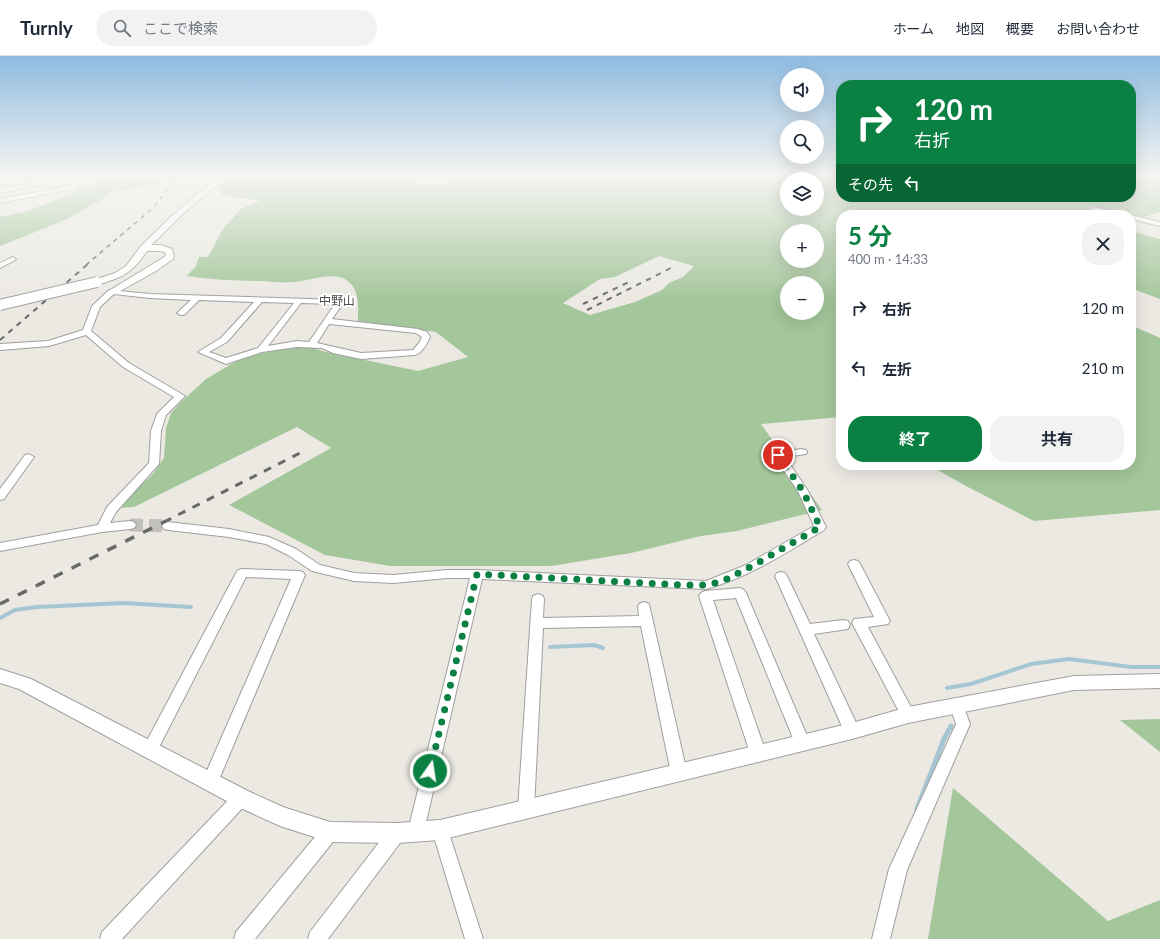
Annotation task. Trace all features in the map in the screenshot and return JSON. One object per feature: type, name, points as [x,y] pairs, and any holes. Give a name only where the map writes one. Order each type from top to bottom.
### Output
[{"type":"street","points":[[0,305],[97,282],[125,271],[135,262],[144,248],[175,218]]},
{"type":"street","points":[[1136,218],[1160,224]]},
{"type":"street","points":[[87,332],[96,306],[112,292],[153,269],[170,257],[169,251],[161,248],[144,248]]},
{"type":"street","points":[[0,266],[13,259]]},
{"type":"street","points":[[112,292],[150,296],[340,302],[312,345]]},
{"type":"street","points":[[181,313],[198,297]]},
{"type":"street","points":[[260,299],[224,340],[202,352],[226,361],[260,350],[297,344],[323,346],[361,356],[383,355],[415,352],[423,344],[426,337],[418,331],[327,321]]},
{"type":"street","points":[[260,350],[299,301]]},
{"type":"street","points":[[0,347],[49,343],[87,332]]},
{"type":"street","points":[[87,332],[126,365],[180,396],[162,414],[156,431],[154,464],[111,510],[102,528]]},
{"type":"street","points":[[168,526],[230,532],[269,541],[292,552],[316,568],[354,578],[393,579],[447,574],[477,574],[706,585],[723,581],[820,527],[803,491],[778,455],[802,452]]},
{"type":"street","points":[[0,497],[29,456]]},
{"type":"street","points":[[0,548],[102,528],[130,525]]},
{"type":"street","points":[[854,564],[883,621],[859,623],[908,715]]},
{"type":"street","points":[[150,750],[242,573],[299,575],[210,782]]},
{"type":"street","points":[[317,939],[406,832],[477,574]]},
{"type":"street","points":[[781,576],[852,731]]},
{"type":"street","points":[[758,753],[705,596],[740,593],[802,743]]},
{"type":"street","points":[[526,809],[538,599]]},
{"type":"street","points":[[537,623],[645,614],[679,773]]},
{"type":"street","points":[[805,630],[843,626]]},
{"type":"street","points":[[0,676],[25,684],[241,798],[280,816],[330,832],[406,832],[440,830],[852,731],[908,715],[1074,683],[1160,681]]},
{"type":"street","points":[[881,939],[898,869],[963,724],[957,706]]},
{"type":"street","points":[[109,939],[241,798]]},
{"type":"street","points":[[440,830],[474,939]]},
{"type":"street","points":[[243,939],[330,832]]},
{"type":"green space","points":[[0,218],[68,218],[65,220],[0,246]]},
{"type":"green space","points":[[233,218],[836,218],[836,417],[761,424],[822,510],[737,531],[701,536],[631,553],[551,566],[390,566],[325,555],[229,505],[331,448],[297,427],[134,507],[116,508],[153,474],[164,458],[166,428],[171,413],[206,379],[243,357],[304,345],[326,352],[418,371],[468,357],[436,332],[358,321],[357,296],[353,287],[345,279],[331,276],[283,282],[226,280],[187,276],[196,266],[199,257],[208,257],[223,229]],"holes":[[[659,256],[694,266],[683,277],[669,283],[662,290],[635,302],[590,315],[563,303],[600,279],[615,277]]]},
{"type":"green space","points":[[1136,232],[1160,239],[1160,299],[1136,290]]},
{"type":"green space","points":[[1136,327],[1160,338],[1160,510],[1034,521],[938,470],[1136,470]]},
{"type":"green space","points":[[1160,719],[1160,752],[1120,720]]},
{"type":"green space","points":[[953,788],[1108,921],[1160,900],[1160,939],[928,939]]},
{"type":"waterway","points":[[0,618],[15,610],[37,607],[124,603],[191,607]]},
{"type":"waterway","points":[[550,647],[594,645],[603,648]]},
{"type":"waterway","points":[[947,688],[971,684],[1031,664],[1069,659],[1131,667],[1160,667]]},
{"type":"waterway","points":[[917,809],[944,739],[951,726]]},
{"type":"tunnel","points":[[130,525],[168,526]]},
{"type":"railway","points":[[86,265],[141,218]]},
{"type":"railway","points":[[0,340],[88,264]]},
{"type":"railway","points":[[587,310],[675,266]]},
{"type":"railway","points":[[583,304],[631,281]]},
{"type":"railway","points":[[164,522],[306,450]]},
{"type":"railway","points":[[0,604],[164,522]]},
{"type":"district","name":"中野山","points":[[337,300]]},
{"type":"route","points":[[430,771],[477,574],[682,585],[706,585],[723,581],[820,527],[803,491],[783,460],[778,455]]}]
